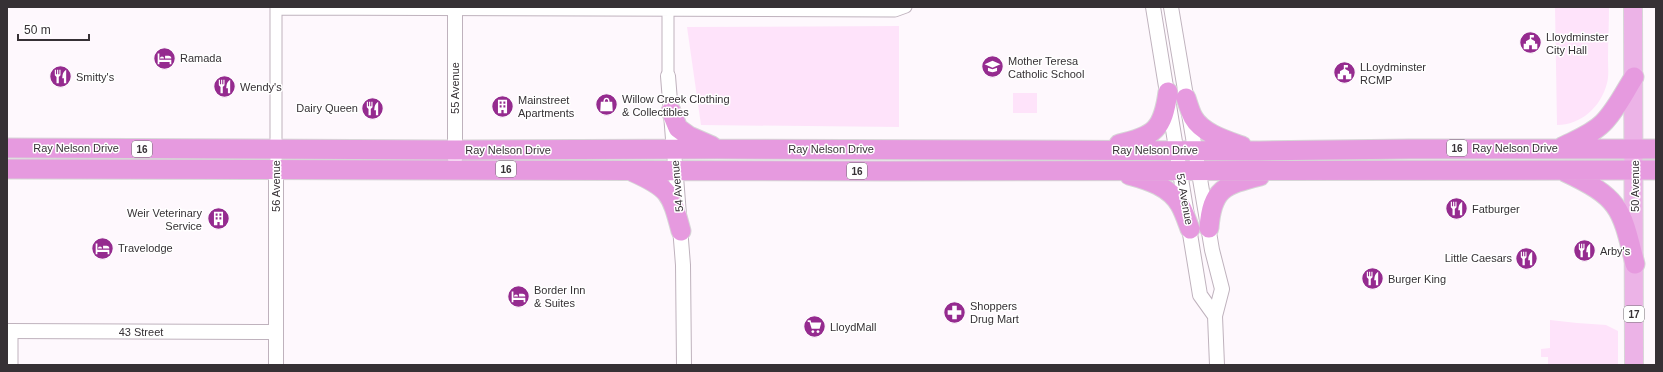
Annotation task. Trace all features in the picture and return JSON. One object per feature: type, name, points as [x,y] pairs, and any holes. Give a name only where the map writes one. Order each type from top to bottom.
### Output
[{"type":"highway","points":[[1560,148],[1583,137],[1603,123],[1616,107],[1634,77]]},
{"type":"highway","points":[[1091,150],[1131,142],[1153,132],[1160,124],[1166,109],[1168,92]]},
{"type":"highway","points":[[1186,98],[1193,117],[1199,125],[1218,138],[1259,151]]},
{"type":"highway","points":[[671,111],[678,128],[689,136],[717,148]]},
{"type":"highway","name":"Ray Nelson Drive","points":[[7,148],[455,150],[717,148],[1186,151],[1560,148],[1656,149]]},
{"type":"highway","name":"Ray Nelson Drive","points":[[7,169],[1285,171],[1656,170]]},
{"type":"highway","points":[[626,169],[655,182],[665,190],[674,206],[680,231]]},
{"type":"highway","points":[[1015,182],[1020,177],[1039,170]]},
{"type":"highway","points":[[1104,170],[1145,179],[1164,188],[1175,198],[1190,228]]},
{"type":"highway","points":[[1560,170],[1596,188],[1613,202],[1620,211],[1624,221],[1634,264]]},
{"type":"highway","points":[[1209,228],[1210,211],[1213,202],[1220,192],[1248,179],[1285,171]]},
{"type":"main road","name":"50 Avenue","points":[[1633,7],[1635,148],[1634,365]]},
{"type":"street","points":[[276,8],[895,11],[906,7]]},
{"type":"street","name":"52 Avenue","points":[[1153,7],[1168,92],[1186,151],[1199,170],[1212,250],[1222,289],[1215,316],[1217,365]]},
{"type":"street","name":"52 Avenue","points":[[1171,7],[1186,98],[1186,151],[1180,170],[1200,295],[1215,316]]},
{"type":"street","name":"56 Avenue","points":[[276,8],[276,365]]},
{"type":"street","name":"55 Avenue","points":[[455,8],[455,170]]},
{"type":"street","name":"54 Avenue","points":[[668,9],[668,76],[683,265],[684,365]]},
{"type":"street","points":[[10,331],[12,365]]},
{"type":"street","name":"43 Street","points":[[10,331],[276,332]]},
{"type":"shaded area","points":[[1555,7],[1609,7],[1608,74],[1604,92],[1595,107],[1582,118],[1574,122],[1557,125]]},
{"type":"shaded area","points":[[899,26],[899,127],[701,125],[687,27]]},
{"type":"shaded area","points":[[1013,93],[1037,93],[1037,113],[1013,113]]},
{"type":"shaded area","points":[[1550,320],[1606,325],[1618,331],[1618,365],[1548,365],[1548,357],[1541,357],[1541,349],[1550,348]]},
{"type":"place","name":"Lloydminster City Hall","points":[[1531,43]]},
{"type":"place","name":"Ramada","points":[[164,58]]},
{"type":"place","name":"Mother Teresa Catholic School","points":[[992,67]]},
{"type":"place","name":"LLoydminster RCMP","points":[[1345,73]]},
{"type":"place","name":"Smitty's","points":[[60,77]]},
{"type":"place","name":"Wendy's","points":[[224,87]]},
{"type":"place","name":"Willow Creek Clothing & Collectibles","points":[[607,105]]},
{"type":"place","name":"Mainstreet Apartments","points":[[503,106]]},
{"type":"place","name":"Dairy Queen","points":[[373,108]]},
{"type":"place","name":"Fatburger","points":[[1456,209]]},
{"type":"place","name":"Weir Veterinary Service","points":[[218,219]]},
{"type":"place","name":"Travelodge","points":[[102,248]]},
{"type":"place","name":"Arby's","points":[[1584,251]]},
{"type":"place","name":"Little Caesars","points":[[1527,258]]},
{"type":"place","name":"Burger King","points":[[1372,279]]},
{"type":"place","name":"Border Inn & Suites","points":[[519,296]]},
{"type":"place","name":"Shoppers Drug Mart","points":[[955,312]]},
{"type":"place","name":"LloydMall","points":[[814,327]]}]
